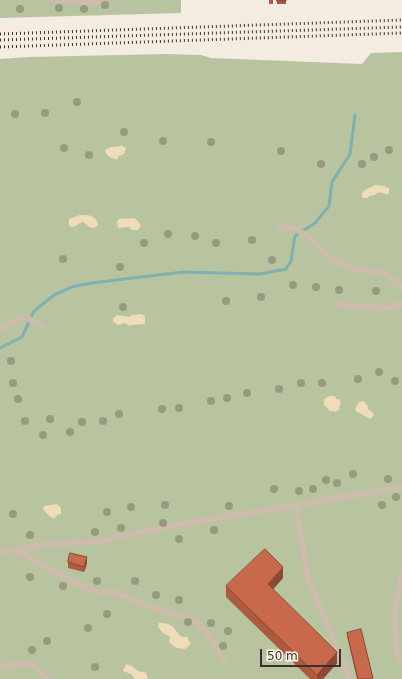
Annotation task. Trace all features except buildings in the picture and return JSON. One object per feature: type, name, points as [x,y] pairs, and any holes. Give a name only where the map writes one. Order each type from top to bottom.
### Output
[{"type":"lane","points":[[54,0],[96,2],[100,0]]},
{"type":"lane","points":[[279,227],[296,229],[308,236],[329,258],[354,269],[386,273],[402,287]]},
{"type":"lane","points":[[339,305],[385,308],[402,304]]},
{"type":"lane","points":[[0,329],[23,316],[43,326]]},
{"type":"lane","points":[[0,552],[50,544],[100,541],[171,526],[402,487]]},
{"type":"lane","points":[[296,505],[308,578],[350,679]]},
{"type":"lane","points":[[16,550],[58,574],[96,592],[112,591],[154,608],[196,621],[210,638],[224,660]]},
{"type":"lane","points":[[402,572],[394,616],[398,658],[402,662]]},
{"type":"lane","points":[[0,666],[27,663],[34,664],[48,679]]},
{"type":"green space","points":[[0,0],[181,0],[181,13],[0,18]]},
{"type":"green space","points":[[402,52],[402,679],[0,679],[0,59],[166,54],[201,55],[211,58],[362,64],[371,53]]},
{"type":"sand","points":[[121,145],[126,148],[124,154],[119,156],[117,160],[108,156],[105,150]]},
{"type":"sand","points":[[375,185],[385,186],[387,188],[389,187],[389,194],[377,193],[369,196],[368,198],[362,198],[362,193],[365,190]]},
{"type":"sand","points":[[80,215],[94,217],[98,225],[94,228],[89,227],[83,222],[76,226],[69,226],[69,219]]},
{"type":"sand","points":[[134,218],[141,226],[138,230],[131,230],[130,227],[118,228],[117,222],[119,219]]},
{"type":"sand","points":[[141,314],[145,316],[145,324],[129,326],[125,323],[118,325],[113,321],[113,318],[117,315],[130,317],[132,315]]},
{"type":"sand","points":[[329,396],[335,396],[341,403],[340,409],[335,412],[330,411],[324,405],[324,399]]},
{"type":"sand","points":[[364,401],[368,409],[374,414],[370,419],[355,409],[359,402]]},
{"type":"sand","points":[[57,504],[61,508],[61,514],[57,515],[53,519],[43,509],[44,506]]},
{"type":"sand","points":[[159,623],[166,623],[170,625],[180,635],[187,637],[191,644],[185,649],[177,648],[172,645],[169,641],[169,636],[163,633],[158,627]]},
{"type":"sand","points":[[126,664],[132,666],[138,671],[146,673],[148,679],[134,679],[131,674],[123,671]]},
{"type":"waterway","points":[[0,348],[22,337],[34,311],[54,295],[72,287],[91,283],[183,272],[260,274],[286,269],[291,261],[295,236],[315,223],[329,206],[332,182],[350,154],[355,115]]},
{"type":"railway","points":[[0,34],[402,20]]},
{"type":"railway","points":[[0,40],[402,27]]},
{"type":"railway","points":[[0,47],[402,33]]}]
